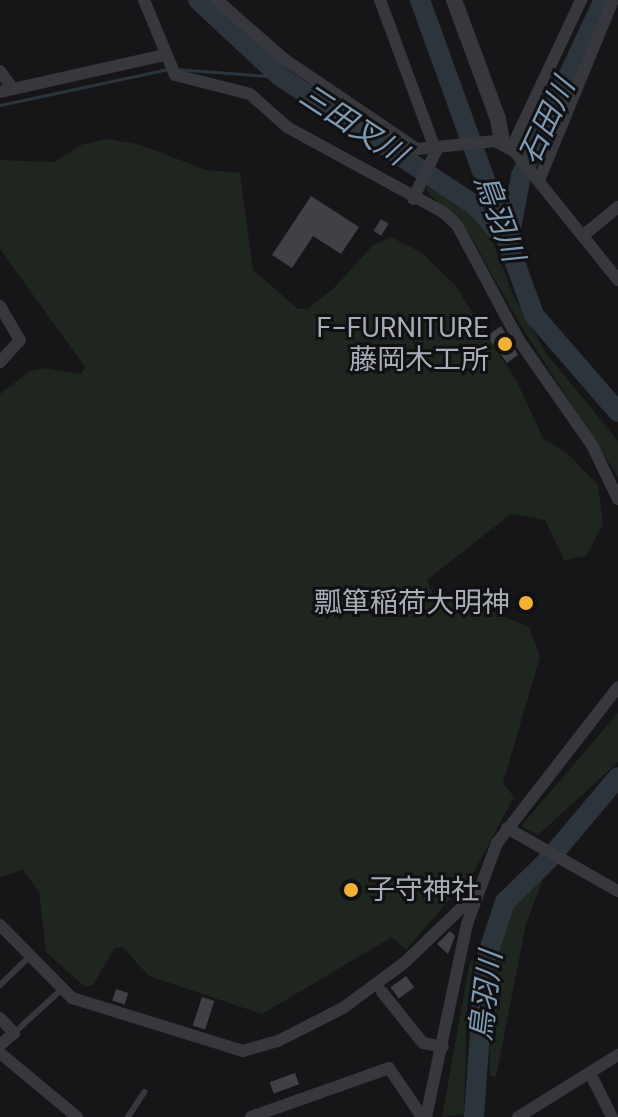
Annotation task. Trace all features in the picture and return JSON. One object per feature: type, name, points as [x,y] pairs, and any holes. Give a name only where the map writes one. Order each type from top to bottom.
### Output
[{"type":"street","points":[[144,0],[169,65]]},
{"type":"street","points":[[217,0],[284,59],[417,149],[439,152],[505,146]]},
{"type":"street","points":[[380,0],[439,152],[415,196]]},
{"type":"street","points":[[454,0],[505,146],[538,176],[618,280]]},
{"type":"street","points":[[505,146],[581,0]]},
{"type":"street","points":[[538,176],[613,0]]},
{"type":"street","points":[[0,71],[6,90],[169,65],[250,94],[287,127],[443,212],[469,240],[518,339],[592,445],[618,499]]},
{"type":"street","points":[[585,234],[618,207]]},
{"type":"street","points":[[0,307],[20,340],[0,362]]},
{"type":"street","points":[[424,1117],[443,1047],[475,895],[508,828],[618,687]]},
{"type":"street","points":[[508,828],[618,891]]},
{"type":"street","points":[[0,925],[61,990],[81,1001],[229,1049],[257,1049],[376,985],[475,895]]},
{"type":"street","points":[[382,992],[423,1043],[443,1047]]},
{"type":"street","points":[[0,1018],[14,1033],[0,1045]]},
{"type":"street","points":[[0,1053],[77,1117]]},
{"type":"street","points":[[518,1117],[618,1055]]},
{"type":"street","points":[[251,1117],[389,1068],[424,1117]]},
{"type":"street","points":[[590,1073],[612,1117]]},
{"type":"lane","points":[[0,985],[30,956]]},
{"type":"lane","points":[[14,1033],[61,990]]},
{"type":"lane","points":[[128,1117],[144,1092]]},
{"type":"shaded area","points":[[108,139],[141,145],[206,170],[240,173],[253,270],[298,309],[307,309],[334,288],[373,245],[391,237],[422,253],[455,285],[518,384],[543,438],[568,454],[598,485],[603,524],[586,556],[564,560],[545,520],[511,514],[427,580],[436,601],[460,598],[529,627],[540,657],[503,783],[514,797],[475,870],[406,950],[392,937],[262,1014],[149,976],[122,947],[114,949],[93,985],[85,987],[46,952],[39,892],[23,870],[0,877],[0,394],[30,371],[46,368],[81,374],[85,367],[0,249],[0,160],[54,162],[83,144]]},
{"type":"shaded area","points":[[429,183],[484,219],[514,297],[546,353],[618,441],[618,477],[518,321],[470,235],[426,190]]},
{"type":"shaded area","points":[[618,713],[618,762],[538,835],[521,826]]},
{"type":"shaded area","points":[[547,868],[526,924],[496,1077],[490,1076],[489,1019],[499,943],[515,900]]},
{"type":"shaded area","points":[[470,961],[474,961],[467,1007],[464,1114],[442,1117]]},
{"type":"building","points":[[311,196],[359,227],[341,254],[313,236],[292,268],[272,255]]},
{"type":"building","points":[[381,219],[389,224],[381,236],[374,231]]},
{"type":"building","name":"F-FURNITURE 藤岡木工所","points":[[501,326],[518,355],[507,363],[487,336]]},
{"type":"building","points":[[450,931],[455,936],[448,954],[437,944]]},
{"type":"building","points":[[406,976],[414,987],[399,998],[391,987]]},
{"type":"building","points":[[116,989],[128,993],[125,1004],[112,1000]]},
{"type":"building","points":[[202,997],[214,1001],[205,1030],[193,1026]]},
{"type":"building","points":[[295,1073],[299,1084],[274,1094],[270,1082]]},
{"type":"waterway","name":"三田叉川","points":[[198,0],[281,77],[476,206],[497,230]]},
{"type":"waterway","name":"鳥羽川","points":[[420,0],[534,315],[618,412]]},
{"type":"waterway","name":"石田川","points":[[508,244],[521,176],[604,0]]},
{"type":"waterway","points":[[0,105],[168,69]]},
{"type":"waterway","points":[[175,69],[281,77]]},
{"type":"waterway","name":"鳥羽川","points":[[474,1117],[485,962],[505,902],[549,859],[618,777]]},
{"type":"place","name":"F-FURNITURE 藤岡木工所","points":[[505,344]]},
{"type":"place","name":"瓢箪稲荷大明神","points":[[526,603]]},
{"type":"place","name":"子守神社","points":[[351,890]]}]
